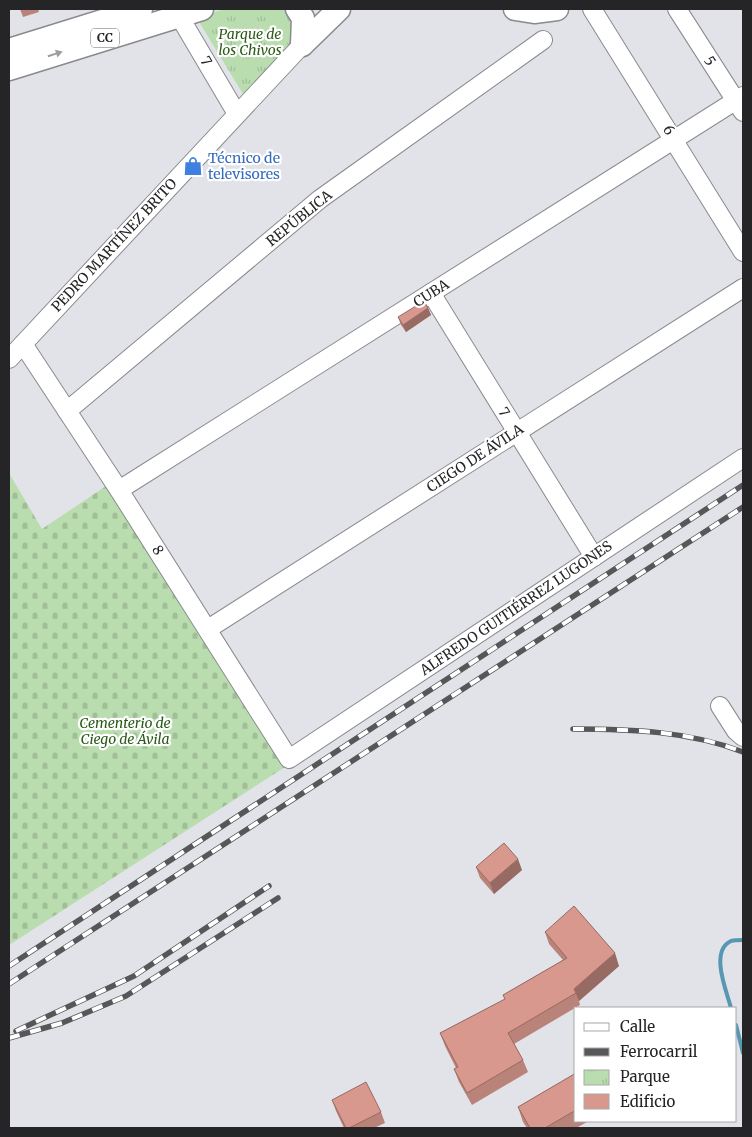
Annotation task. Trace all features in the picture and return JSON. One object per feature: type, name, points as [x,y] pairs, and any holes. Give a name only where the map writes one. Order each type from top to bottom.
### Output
[{"type":"main road","name":"CC","points":[[9,50],[141,9]]},
{"type":"main road","name":"CC","points":[[9,69],[178,12],[202,9]]},
{"type":"main road","points":[[297,9],[303,18],[302,45]]},
{"type":"main road","points":[[302,45],[322,9]]},
{"type":"main road","points":[[302,45],[339,9]]},
{"type":"main road","points":[[515,9],[534,12],[557,9]]},
{"type":"street","name":"6","points":[[592,9],[743,252]]},
{"type":"street","name":"5","points":[[677,9],[741,103]]},
{"type":"street","name":"7","points":[[178,12],[237,114]]},
{"type":"street","name":"REPÚBLICA","points":[[67,411],[320,199],[543,40]]},
{"type":"street","name":"PEDRO MARTÍNEZ BRITO","points":[[9,359],[302,45]]},
{"type":"street","name":"CUBA","points":[[119,490],[674,139],[741,103]]},
{"type":"street","name":"CIEGO DE ÁVILA","points":[[208,629],[743,288]]},
{"type":"street","name":"7","points":[[431,293],[594,557]]},
{"type":"street","name":"8","points":[[22,344],[119,490],[289,759]]},
{"type":"street","name":"ALFREDO GUITIÉRREZ LUGONES","points":[[289,759],[743,458]]},
{"type":"street","points":[[720,706],[736,731],[743,737]]},
{"type":"green space","name":"Parque de los Chivos","points":[[225,9],[291,9],[296,32],[288,48],[243,94],[196,17]]},
{"type":"green space","name":"Cementerio de Ciego de Ávila","points":[[9,473],[42,529],[106,486],[285,767],[9,945]]},
{"type":"building","points":[[424,301],[428,308],[403,325],[398,317]]},
{"type":"building","points":[[504,843],[518,859],[490,883],[476,867]]},
{"type":"building","points":[[574,906],[615,953],[574,989],[576,993],[508,1033],[523,1060],[467,1093],[454,1069],[458,1067],[440,1033],[505,999],[503,995],[567,958],[545,932]]},
{"type":"building","points":[[574,1074],[574,1111],[545,1128],[530,1128],[518,1107]]},
{"type":"building","points":[[366,1082],[381,1112],[346,1128],[332,1100]]},
{"type":"waterway","points":[[731,1007],[721,972],[721,953],[731,941],[743,940]]},
{"type":"waterway","points":[[737,1029],[743,1053]]},
{"type":"railway","points":[[9,966],[743,485]]},
{"type":"railway","points":[[9,984],[743,507]]},
{"type":"railway","points":[[573,729],[638,731],[681,735],[743,752]]},
{"type":"railway","points":[[16,1031],[134,976],[269,886]]},
{"type":"railway","points":[[9,1038],[62,1023],[126,996],[278,898]]},
{"type":"place","name":"Técnico de televisores","points":[[193,166]]}]
